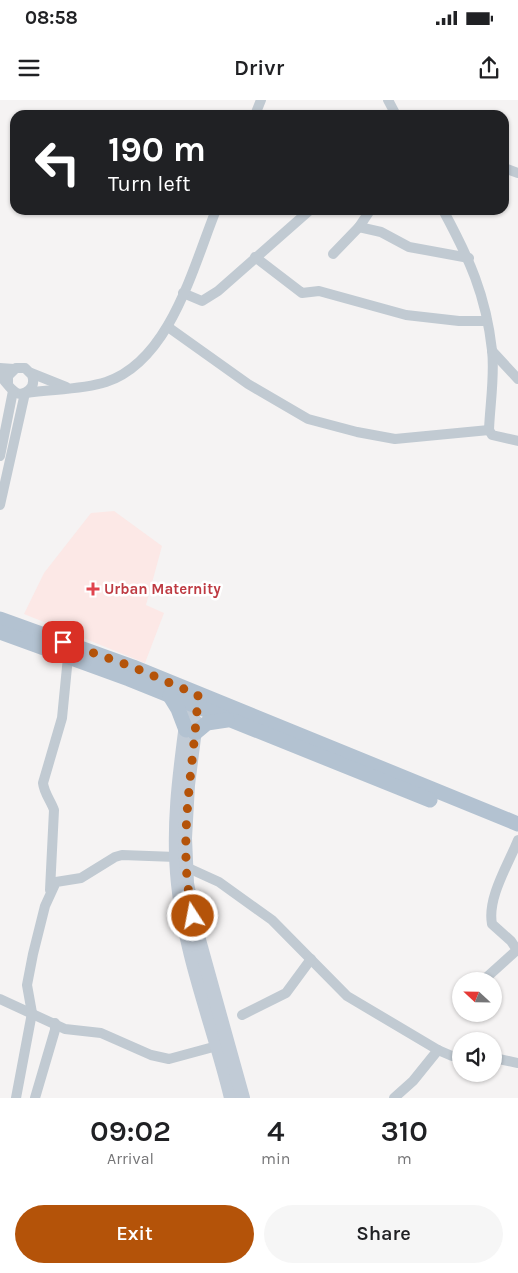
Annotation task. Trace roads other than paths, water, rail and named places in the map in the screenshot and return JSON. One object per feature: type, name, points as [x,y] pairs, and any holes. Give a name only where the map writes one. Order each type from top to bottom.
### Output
[{"type":"main road","points":[[0,619],[133,667],[228,720],[518,834]]},
{"type":"main road","points":[[0,632],[170,696],[194,700],[518,824]]},
{"type":"main road","points":[[170,696],[191,731],[207,723],[228,720]]},
{"type":"street","points":[[0,376],[10,388],[25,393],[94,385],[119,377],[141,362],[168,327],[214,215]]},
{"type":"street","points":[[183,293],[199,300],[205,300],[218,291],[304,215]]},
{"type":"street","points":[[332,254],[359,227],[367,215]]},
{"type":"street","points":[[446,215],[469,258],[487,321],[492,351],[489,430],[492,434],[518,441]]},
{"type":"street","points":[[359,227],[381,232],[409,247],[469,258]]},
{"type":"street","points":[[255,257],[302,293],[319,291],[406,315],[459,321],[487,321]]},
{"type":"street","points":[[168,327],[248,384],[308,419],[357,432],[395,439],[489,430]]},
{"type":"street","points":[[492,351],[518,379]]},
{"type":"street","points":[[0,368],[14,370],[22,368],[67,387]]},
{"type":"street","points":[[0,456],[10,388],[8,376],[14,370]]},
{"type":"street","points":[[0,505],[25,393],[33,384],[31,372]]},
{"type":"street","points":[[50,896],[54,810],[50,798],[44,790],[43,783],[62,718],[68,657]]},
{"type":"street","points":[[194,700],[185,838],[187,883],[196,929],[243,1098]]},
{"type":"street","points":[[191,731],[178,784],[176,857],[184,926],[231,1098]]},
{"type":"street","points":[[493,972],[517,950],[511,941],[492,924],[491,915],[495,896],[518,840]]},
{"type":"street","points":[[16,1098],[32,1013],[27,985],[33,954],[56,882],[82,878],[115,857],[122,855],[176,857]]},
{"type":"street","points":[[186,867],[219,882],[272,920],[348,996],[438,1050],[452,1056]]},
{"type":"street","points":[[242,1015],[286,993],[311,959]]},
{"type":"street","points":[[0,1000],[69,1030],[111,1036],[151,1055],[170,1059],[217,1046]]},
{"type":"street","points":[[35,1098],[55,1023]]},
{"type":"street","points":[[394,1098],[413,1081],[438,1050]]},
{"type":"street","points":[[502,1060],[518,1063]]},
{"type":"place","name":"Urban Maternity","points":[[93,589]]}]
